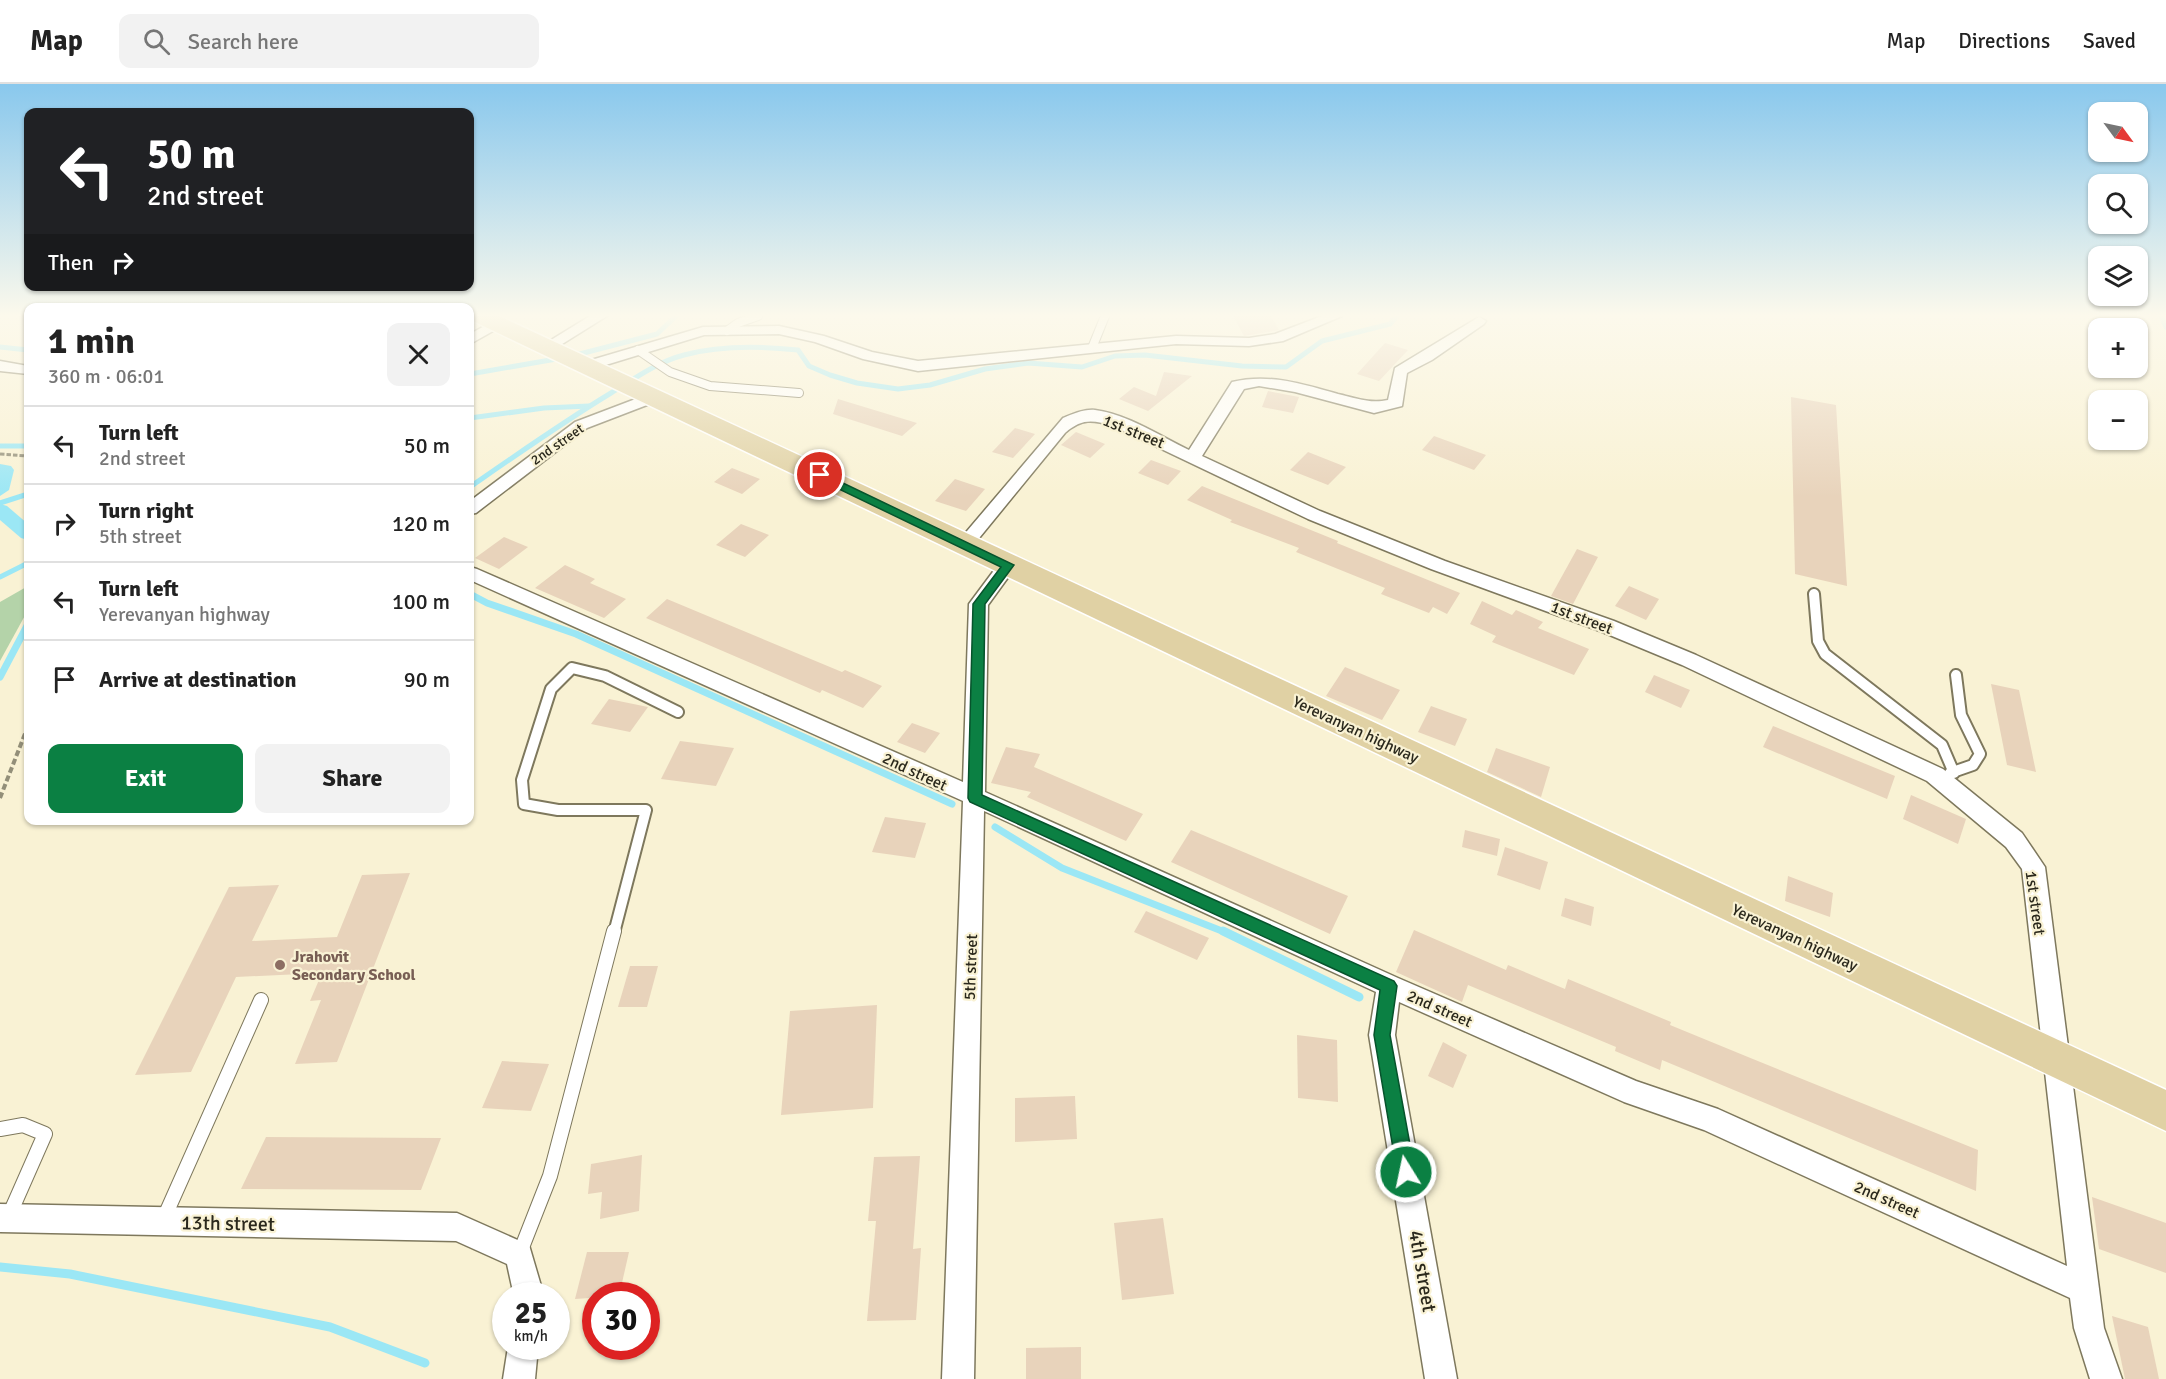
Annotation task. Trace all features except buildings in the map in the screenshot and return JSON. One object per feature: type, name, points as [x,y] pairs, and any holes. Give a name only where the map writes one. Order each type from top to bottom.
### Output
[{"type":"main road","name":"Yerevanyan highway","points":[[619,376],[643,384],[1008,565],[2166,1111]]},
{"type":"street","points":[[1193,457],[1238,385],[1259,381],[1296,387],[1374,408],[1396,404],[1399,376]]},
{"type":"street","name":"2nd street","points":[[474,506],[581,425],[643,384]]},
{"type":"street","name":"1st street","points":[[965,544],[1046,445],[1069,421],[1094,415],[1107,418],[1314,515],[1438,565],[1597,622],[1689,660],[1945,774],[2014,840],[2033,867],[2056,1060]]},
{"type":"street","name":"5th street","points":[[958,1379],[979,604],[1008,565]]},
{"type":"street","name":"2nd street","points":[[474,575],[1389,986],[1633,1093],[1708,1118],[2085,1289]]},
{"type":"street","name":"4th street","points":[[1389,986],[1382,1035],[1441,1379]]},
{"type":"street","points":[[2056,1060],[2089,1328],[2106,1379]]},
{"type":"street","name":"13th street","points":[[4,1218],[457,1227],[519,1256]]},
{"type":"street","points":[[519,1256],[526,1282]]},
{"type":"street","points":[[519,1379],[521,1360]]},
{"type":"lane","points":[[645,376],[643,384],[688,380],[710,386],[799,393]]},
{"type":"lane","points":[[1814,594],[1818,641],[1825,654],[1908,716],[1942,745],[1945,774],[1972,765],[1980,754],[1961,715],[1956,675]]},
{"type":"lane","points":[[519,1256],[550,1176],[646,810],[558,810],[524,804],[522,780],[551,689],[572,668],[604,676],[678,712]]},
{"type":"lane","points":[[163,1221],[261,1000]]},
{"type":"lane","points":[[0,1129],[23,1125],[45,1134],[4,1218]]},
{"type":"path","points":[[0,454],[24,456]]},
{"type":"path","points":[[0,798],[24,736]]},
{"type":"green space","points":[[24,588],[24,617],[0,661],[0,602]]},
{"type":"waterway","points":[[474,484],[557,427],[637,376]]},
{"type":"waterway","points":[[835,376],[857,383],[898,389],[930,385],[959,376]]},
{"type":"waterway","points":[[474,417],[544,408],[589,406]]},
{"type":"waterway","points":[[0,446],[24,446]]},
{"type":"waterway","points":[[0,470],[5,470],[0,490]]},
{"type":"waterway","points":[[0,503],[24,495]]},
{"type":"waterway","points":[[0,510],[24,531]]},
{"type":"waterway","points":[[0,577],[24,565]]},
{"type":"waterway","points":[[474,596],[487,603],[576,634],[952,804]]},
{"type":"waterway","points":[[0,677],[24,632]]},
{"type":"waterway","points":[[995,827],[1062,868],[1227,933]]},
{"type":"waterway","points":[[1223,931],[1359,997]]},
{"type":"waterway","points":[[0,1267],[70,1274],[330,1327],[425,1363]]},
{"type":"place","name":"Jrahovit Secondary School","points":[[280,965]]},
{"type":"route","points":[[820,475],[1008,565],[979,604],[975,798],[1389,986],[1382,1035],[1406,1172]]}]
